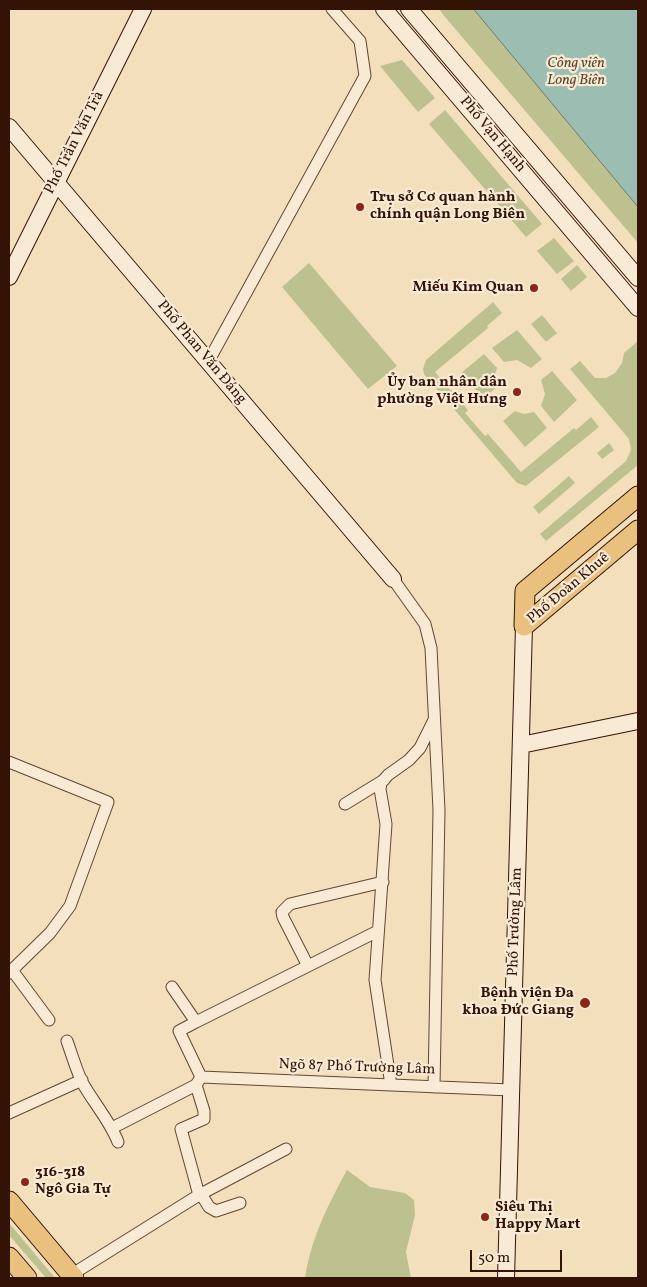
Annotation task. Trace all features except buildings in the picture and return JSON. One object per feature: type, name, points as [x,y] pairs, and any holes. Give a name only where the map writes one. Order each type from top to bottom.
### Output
[{"type":"main road","name":"Phố Đoàn Khuê","points":[[524,626],[526,591],[638,496]]},
{"type":"main road","name":"Phố Đoàn Khuê","points":[[524,626],[638,530]]},
{"type":"main road","points":[[9,1201],[73,1277]]},
{"type":"main road","points":[[9,1257],[27,1278]]},
{"type":"street","name":"Phố Trần Văn Trà","points":[[9,277],[143,9]]},
{"type":"street","points":[[208,362],[365,76],[360,41],[332,9]]},
{"type":"street","name":"Phố Vạn Hạnh","points":[[384,9],[638,308]]},
{"type":"street","name":"Phố Vạn Hạnh","points":[[409,9],[638,278]]},
{"type":"street","name":"Phố Phan Văn Đáng","points":[[9,127],[393,579]]},
{"type":"street","points":[[393,579],[428,631],[431,648],[439,817],[434,1087]]},
{"type":"street","name":"Phố Trường Lâm","points":[[506,1278],[524,626]]},
{"type":"street","points":[[345,804],[384,780],[409,760],[420,748],[435,719]]},
{"type":"street","points":[[521,745],[638,721]]},
{"type":"street","points":[[9,762],[108,802],[70,906],[50,933],[10,971],[49,1020]]},
{"type":"street","points":[[384,780],[380,789],[386,824],[375,980],[391,1085]]},
{"type":"street","points":[[308,966],[283,917],[285,908],[290,904],[383,882]]},
{"type":"street","points":[[240,1203],[216,1211],[209,1207],[200,1195],[181,1129],[204,1119],[204,1111],[198,1081],[179,1031],[378,931]]},
{"type":"street","points":[[172,987],[196,1022]]},
{"type":"street","points":[[67,1041],[82,1080],[104,1120],[112,1128],[118,1142]]},
{"type":"street","points":[[9,1113],[82,1080]]},
{"type":"street","points":[[112,1128],[198,1081]]},
{"type":"street","name":"Ngõ 87 Phố Trường Lâm","points":[[198,1081],[391,1085],[511,1090]]},
{"type":"street","points":[[73,1277],[200,1195],[286,1149]]},
{"type":"green space","name":"Công viên Long Biên","points":[[439,9],[638,9],[638,243],[445,17]]},
{"type":"green space","points":[[402,60],[435,98],[418,112],[380,66]]},
{"type":"green space","points":[[445,110],[542,224],[526,237],[429,124]]},
{"type":"green space","points":[[554,238],[574,261],[557,274],[537,251]]},
{"type":"green space","points":[[309,263],[397,366],[368,389],[282,287]]},
{"type":"green space","points":[[577,265],[587,277],[571,291],[561,279]]},
{"type":"green space","points":[[493,302],[502,313],[487,326],[488,328],[435,372],[468,410],[465,413],[485,436],[488,434],[521,472],[574,428],[576,430],[591,417],[599,427],[526,486],[517,483],[424,374],[423,369],[426,360]]},
{"type":"green space","points":[[542,315],[557,333],[546,342],[531,324]]},
{"type":"green space","points":[[517,330],[542,359],[531,368],[517,360],[504,362],[492,348]]},
{"type":"green space","points":[[638,341],[638,465],[546,541],[540,534],[626,461],[631,450],[629,439],[570,369],[580,361],[595,378],[606,378],[615,373],[622,363],[624,353]]},
{"type":"green space","points":[[484,354],[497,368],[494,378],[495,389],[483,398],[461,373]]},
{"type":"green space","points":[[552,371],[577,400],[554,422],[541,406],[545,394],[541,380]]},
{"type":"green space","points":[[515,411],[524,414],[534,412],[547,428],[525,447],[503,421]]},
{"type":"green space","points":[[609,443],[614,450],[602,459],[597,453]]},
{"type":"green space","points":[[569,476],[575,483],[539,514],[533,507]]},
{"type":"green space","points":[[347,1170],[370,1187],[405,1193],[414,1200],[415,1215],[406,1252],[411,1278],[305,1278],[316,1235]]},
{"type":"green space","points":[[9,1223],[55,1278],[46,1278],[9,1235]]},
{"type":"water","name":"Công viên Long Biên","points":[[474,9],[638,9],[638,207],[476,12]]},
{"type":"place","name":"Trụ sở Cơ quan hành chính quận Long Biên","points":[[360,207]]},
{"type":"place","name":"Miếu Kim Quan","points":[[534,288]]},
{"type":"place","name":"Ủy ban nhân dân phường Việt Hưng","points":[[517,392]]},
{"type":"place","name":"Bệnh viện Đa khoa Đức Giang","points":[[585,1003]]},
{"type":"place","name":"316-318 Ngô Gia Tự","points":[[25,1182]]},
{"type":"place","name":"Siêu Thị Happy Mart","points":[[485,1217]]}]
